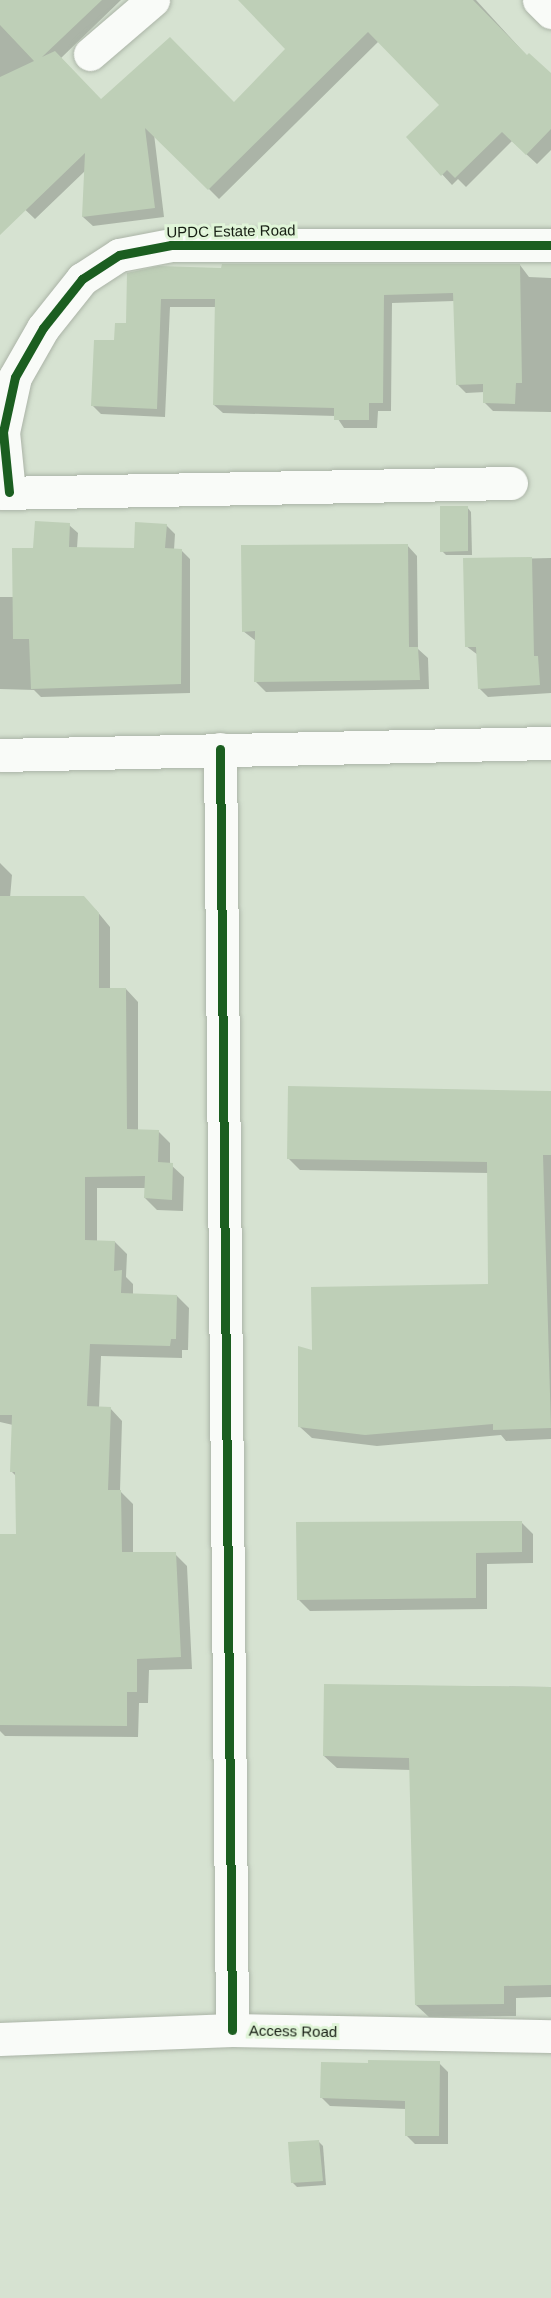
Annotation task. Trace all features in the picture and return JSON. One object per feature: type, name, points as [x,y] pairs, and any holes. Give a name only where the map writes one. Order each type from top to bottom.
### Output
[{"type":"street","points":[[90,54],[153,0]]},
{"type":"street","points":[[539,0],[551,12]]},
{"type":"street","name":"UPDC Estate Road","points":[[5,492],[3,432],[15,377],[43,328],[82,279],[119,255],[171,245],[551,245]]},
{"type":"street","points":[[5,492],[510,483]]},
{"type":"street","points":[[0,755],[551,744]]},
{"type":"street","points":[[220,750],[232,2030]]},
{"type":"street","name":"Access Road","points":[[0,2039],[232,2030],[551,2036]]},
{"type":"building","points":[[0,0],[102,0],[42,57],[55,51],[101,99],[170,37],[234,102],[285,49],[238,0],[473,0],[527,55],[529,53],[551,73],[551,129],[526,155],[502,132],[455,178],[447,170],[441,176],[406,137],[439,105],[368,32],[208,190],[145,128],[155,208],[82,217],[85,153],[0,235],[0,77],[34,61],[0,25]]},
{"type":"building","points":[[222,264],[520,264],[522,383],[516,383],[515,404],[483,403],[483,384],[456,385],[453,293],[384,295],[383,403],[369,403],[369,420],[334,420],[334,408],[213,405],[215,299],[161,299],[157,409],[91,406],[94,340],[114,340],[115,323],[126,323],[127,273],[159,266],[221,268]]},
{"type":"building","points":[[440,506],[468,506],[468,551],[440,552]]},
{"type":"building","points":[[35,521],[70,523],[69,547],[134,548],[135,522],[167,524],[165,548],[182,549],[181,684],[31,689],[29,639],[13,639],[12,548],[33,548]]},
{"type":"building","points":[[408,544],[409,647],[418,647],[420,680],[254,682],[255,631],[242,632],[241,545]]},
{"type":"building","points":[[532,557],[534,656],[538,656],[540,685],[478,689],[476,647],[465,647],[463,558]]},
{"type":"building","points":[[0,896],[84,896],[99,913],[99,988],[126,988],[127,1129],[159,1130],[158,1162],[173,1163],[172,1200],[144,1198],[145,1176],[85,1177],[85,1240],[115,1241],[114,1271],[122,1270],[121,1293],[177,1295],[176,1339],[171,1339],[170,1346],[90,1344],[87,1406],[111,1407],[108,1490],[121,1490],[122,1552],[176,1552],[181,1657],[137,1659],[137,1692],[127,1692],[127,1726],[0,1725],[0,1534],[16,1534],[15,1472],[10,1472],[12,1415],[0,1415]]},
{"type":"building","points":[[288,1086],[551,1091],[551,1155],[543,1155],[551,1428],[493,1430],[493,1424],[365,1435],[298,1427],[298,1346],[312,1350],[311,1287],[488,1284],[487,1162],[287,1159]]},
{"type":"building","points":[[522,1521],[522,1552],[476,1553],[476,1598],[297,1600],[296,1522]]},
{"type":"building","points":[[324,1684],[551,1687],[551,1985],[504,1986],[504,2004],[415,2005],[409,1758],[323,1756]]},
{"type":"building","points":[[368,2060],[440,2061],[439,2136],[405,2136],[405,2101],[320,2098],[321,2062],[368,2063]]},
{"type":"building","points":[[319,2140],[323,2181],[291,2183],[288,2142]]},
{"type":"cycle path","points":[[9,492],[3,432],[15,377],[43,328],[82,279],[119,255],[171,245],[551,245]]},
{"type":"cycle path","points":[[220,749],[232,2030]]}]
